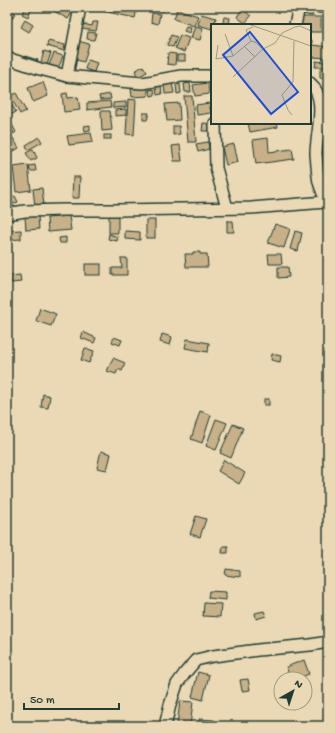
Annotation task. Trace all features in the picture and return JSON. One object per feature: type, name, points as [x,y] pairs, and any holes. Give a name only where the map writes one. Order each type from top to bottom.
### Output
[{"type":"street","points":[[66,76],[80,7]]},
{"type":"street","points":[[296,24],[299,7]]},
{"type":"street","points":[[7,58],[66,76],[143,83],[181,76],[211,76]]},
{"type":"street","points":[[7,214],[25,211],[64,210],[251,208],[327,202],[319,181],[316,153],[320,101],[311,83]]},
{"type":"street","points":[[215,124],[216,168],[226,208]]},
{"type":"street","points":[[166,726],[170,705],[177,684],[196,660],[213,656],[328,642]]},
{"type":"building","points":[[26,7],[31,10],[28,17],[22,14]]},
{"type":"building","points":[[47,7],[75,7],[68,19]]},
{"type":"building","points":[[104,7],[137,7],[135,18],[103,11]]},
{"type":"building","points":[[142,7],[163,7],[163,11]]},
{"type":"building","points":[[301,7],[314,9],[312,16],[299,13]]},
{"type":"building","points":[[316,7],[324,7],[321,14],[315,12]]},
{"type":"building","points":[[7,9],[15,13],[10,22],[7,20]]},
{"type":"building","points":[[177,9],[198,16],[194,26],[174,19]]},
{"type":"building","points":[[242,9],[251,16],[245,23],[237,17]]},
{"type":"building","points":[[152,13],[160,14],[158,24],[151,22]]},
{"type":"building","points":[[201,14],[216,18],[214,24],[211,24],[211,29],[198,25]]},
{"type":"building","points":[[224,17],[230,18],[229,24],[223,22]]},
{"type":"building","points":[[298,17],[321,17],[321,32],[311,32],[311,24],[298,24]]},
{"type":"building","points":[[25,20],[33,25],[29,32],[21,27]]},
{"type":"building","points":[[93,22],[98,22],[96,31],[82,29],[83,24],[92,26]]},
{"type":"building","points":[[186,26],[191,27],[190,33],[184,31]]},
{"type":"building","points":[[195,26],[203,28],[200,40],[191,38]]},
{"type":"building","points":[[88,32],[96,33],[94,40],[87,39]]},
{"type":"building","points":[[171,35],[177,37],[173,47],[167,45]]},
{"type":"building","points":[[180,35],[189,38],[184,52],[175,48]]},
{"type":"building","points":[[311,40],[312,45],[328,47],[328,58],[311,57]]},
{"type":"building","points":[[48,41],[65,45],[64,51],[47,46]]},
{"type":"building","points":[[78,41],[89,44],[84,62],[73,59]]},
{"type":"building","points":[[44,51],[51,53],[46,68],[40,66]]},
{"type":"building","points":[[54,53],[63,56],[58,69],[49,65]]},
{"type":"building","points":[[168,53],[176,54],[175,65],[167,64]]},
{"type":"building","points":[[177,55],[185,55],[185,61],[177,61]]},
{"type":"building","points":[[25,56],[38,60],[36,67],[23,62]]},
{"type":"building","points":[[88,60],[97,63],[94,72],[85,69]]},
{"type":"building","points":[[316,61],[325,62],[324,67],[315,67]]},
{"type":"building","points":[[143,66],[147,72],[138,77],[135,71]]},
{"type":"building","points":[[320,69],[325,69],[325,79],[320,78]]},
{"type":"building","points":[[43,82],[48,96],[33,102],[28,88]]},
{"type":"building","points":[[172,83],[174,93],[165,94],[164,84]]},
{"type":"building","points":[[190,83],[191,92],[185,92],[184,84]]},
{"type":"building","points":[[208,83],[209,94],[195,96],[193,85]]},
{"type":"building","points":[[180,84],[181,93],[177,94],[176,85]]},
{"type":"building","points":[[156,86],[161,86],[162,94],[157,95]]},
{"type":"building","points":[[148,88],[148,96],[132,97],[131,89]]},
{"type":"building","points":[[154,89],[155,95],[151,96],[149,90]]},
{"type":"building","points":[[16,93],[26,111],[20,114],[10,96]]},
{"type":"building","points":[[67,93],[68,98],[78,97],[80,110],[64,112],[62,94]]},
{"type":"building","points":[[110,94],[111,99],[100,100],[99,96]]},
{"type":"building","points":[[184,96],[192,96],[196,142],[188,142]]},
{"type":"building","points":[[7,97],[16,112],[7,117]]},
{"type":"building","points":[[128,99],[136,100],[134,135],[126,134]]},
{"type":"building","points":[[110,101],[111,107],[87,110],[87,103]]},
{"type":"building","points":[[126,102],[126,107],[113,108],[113,103]]},
{"type":"building","points":[[179,103],[180,120],[167,121],[165,104]]},
{"type":"building","points":[[209,103],[211,113],[197,115],[196,105]]},
{"type":"building","points":[[126,109],[126,115],[115,116],[115,110]]},
{"type":"building","points":[[101,111],[110,111],[112,130],[102,131]]},
{"type":"building","points":[[143,113],[149,113],[147,120],[143,120]]},
{"type":"building","points":[[10,121],[16,132],[14,134],[8,123]]},
{"type":"building","points":[[203,123],[213,124],[213,131],[202,131]]},
{"type":"building","points":[[248,124],[277,124],[278,127],[250,132]]},
{"type":"building","points":[[90,125],[90,130],[85,131],[84,126]]},
{"type":"building","points":[[173,126],[179,126],[180,134],[173,135]]},
{"type":"building","points":[[8,130],[19,148],[7,155],[7,131]]},
{"type":"building","points":[[91,133],[93,142],[69,145],[67,136]]},
{"type":"building","points":[[104,135],[111,135],[111,139],[104,139]]},
{"type":"building","points":[[39,137],[42,142],[28,150],[26,145]]},
{"type":"building","points":[[268,138],[269,152],[292,149],[294,159],[256,164],[253,140]]},
{"type":"building","points":[[320,138],[328,138],[328,154],[320,155]]},
{"type":"building","points":[[208,142],[209,149],[198,152],[196,144]]},
{"type":"building","points":[[234,144],[238,162],[226,165],[222,147]]},
{"type":"building","points":[[180,145],[182,161],[174,161],[172,146]]},
{"type":"building","points":[[33,149],[37,158],[31,161],[26,153]]},
{"type":"building","points":[[328,159],[328,177],[325,178],[323,160]]},
{"type":"building","points":[[28,165],[31,190],[16,192],[13,167]]},
{"type":"building","points":[[35,165],[36,171],[30,171],[29,166]]},
{"type":"building","points":[[73,177],[80,177],[79,198],[72,198]]},
{"type":"building","points":[[42,188],[44,206],[35,207],[33,189]]},
{"type":"building","points":[[15,196],[18,202],[7,206],[7,199]]},
{"type":"building","points":[[109,215],[118,215],[118,233],[109,233]]},
{"type":"building","points":[[38,216],[39,229],[26,230],[25,217]]},
{"type":"building","points":[[69,216],[71,230],[48,232],[47,218]]},
{"type":"building","points":[[146,220],[155,220],[155,238],[146,238]]},
{"type":"building","points":[[227,221],[233,221],[234,232],[227,232]]},
{"type":"building","points":[[275,224],[290,229],[284,248],[268,243]]},
{"type":"building","points":[[21,230],[21,239],[8,240],[7,231]]},
{"type":"building","points":[[125,231],[140,232],[140,240],[125,239]]},
{"type":"building","points":[[295,231],[302,233],[298,251],[290,249]]},
{"type":"building","points":[[109,234],[118,237],[117,241],[108,239]]},
{"type":"building","points":[[66,237],[66,243],[60,243],[59,238]]},
{"type":"building","points":[[193,252],[207,254],[208,267],[186,267],[185,254],[193,254]]},
{"type":"building","points":[[268,254],[281,254],[282,264],[269,264]]},
{"type":"building","points":[[121,258],[127,258],[127,275],[112,275],[112,268],[122,268]]},
{"type":"building","points":[[85,264],[101,264],[101,275],[85,275]]},
{"type":"building","points":[[278,267],[288,267],[289,277],[278,278]]},
{"type":"building","points":[[20,275],[21,282],[11,283],[10,276]]},
{"type":"building","points":[[40,308],[56,314],[51,326],[36,321]]},
{"type":"building","points":[[83,332],[96,338],[94,343],[81,338]]},
{"type":"building","points":[[162,334],[172,337],[170,345],[160,342]]},
{"type":"building","points":[[114,337],[122,340],[120,345],[112,342]]},
{"type":"building","points":[[187,339],[209,343],[208,352],[185,348]]},
{"type":"building","points":[[85,348],[94,351],[89,363],[81,360]]},
{"type":"building","points":[[272,354],[281,356],[280,362],[271,360]]},
{"type":"building","points":[[113,358],[125,363],[122,371],[118,369],[116,374],[107,371]]},
{"type":"building","points":[[43,394],[50,396],[48,408],[41,407]]},
{"type":"building","points":[[264,399],[269,399],[269,405],[264,405]]},
{"type":"building","points":[[200,411],[211,415],[202,443],[191,439]]},
{"type":"building","points":[[216,419],[227,423],[216,450],[206,446]]},
{"type":"building","points":[[233,424],[243,428],[231,458],[220,453]]},
{"type":"building","points":[[101,451],[111,454],[107,470],[97,468]]},
{"type":"building","points":[[224,460],[245,473],[239,484],[218,471]]},
{"type":"building","points":[[196,516],[206,519],[200,537],[190,534]]},
{"type":"building","points":[[223,546],[228,546],[228,553],[222,553]]},
{"type":"building","points":[[226,569],[240,571],[240,577],[225,575]]},
{"type":"building","points":[[209,591],[226,592],[226,600],[208,598]]},
{"type":"building","points":[[204,603],[221,604],[220,617],[203,616]]},
{"type":"building","points":[[264,611],[266,616],[256,619],[255,613]]},
{"type":"building","points":[[304,660],[308,671],[288,671],[286,667]]},
{"type":"building","points":[[198,672],[209,675],[203,700],[192,697]]},
{"type":"building","points":[[248,679],[250,690],[242,691],[240,680]]},
{"type":"building","points":[[180,701],[193,702],[190,726],[177,726]]},
{"type":"building","points":[[199,719],[214,720],[214,726],[198,726]]}]
